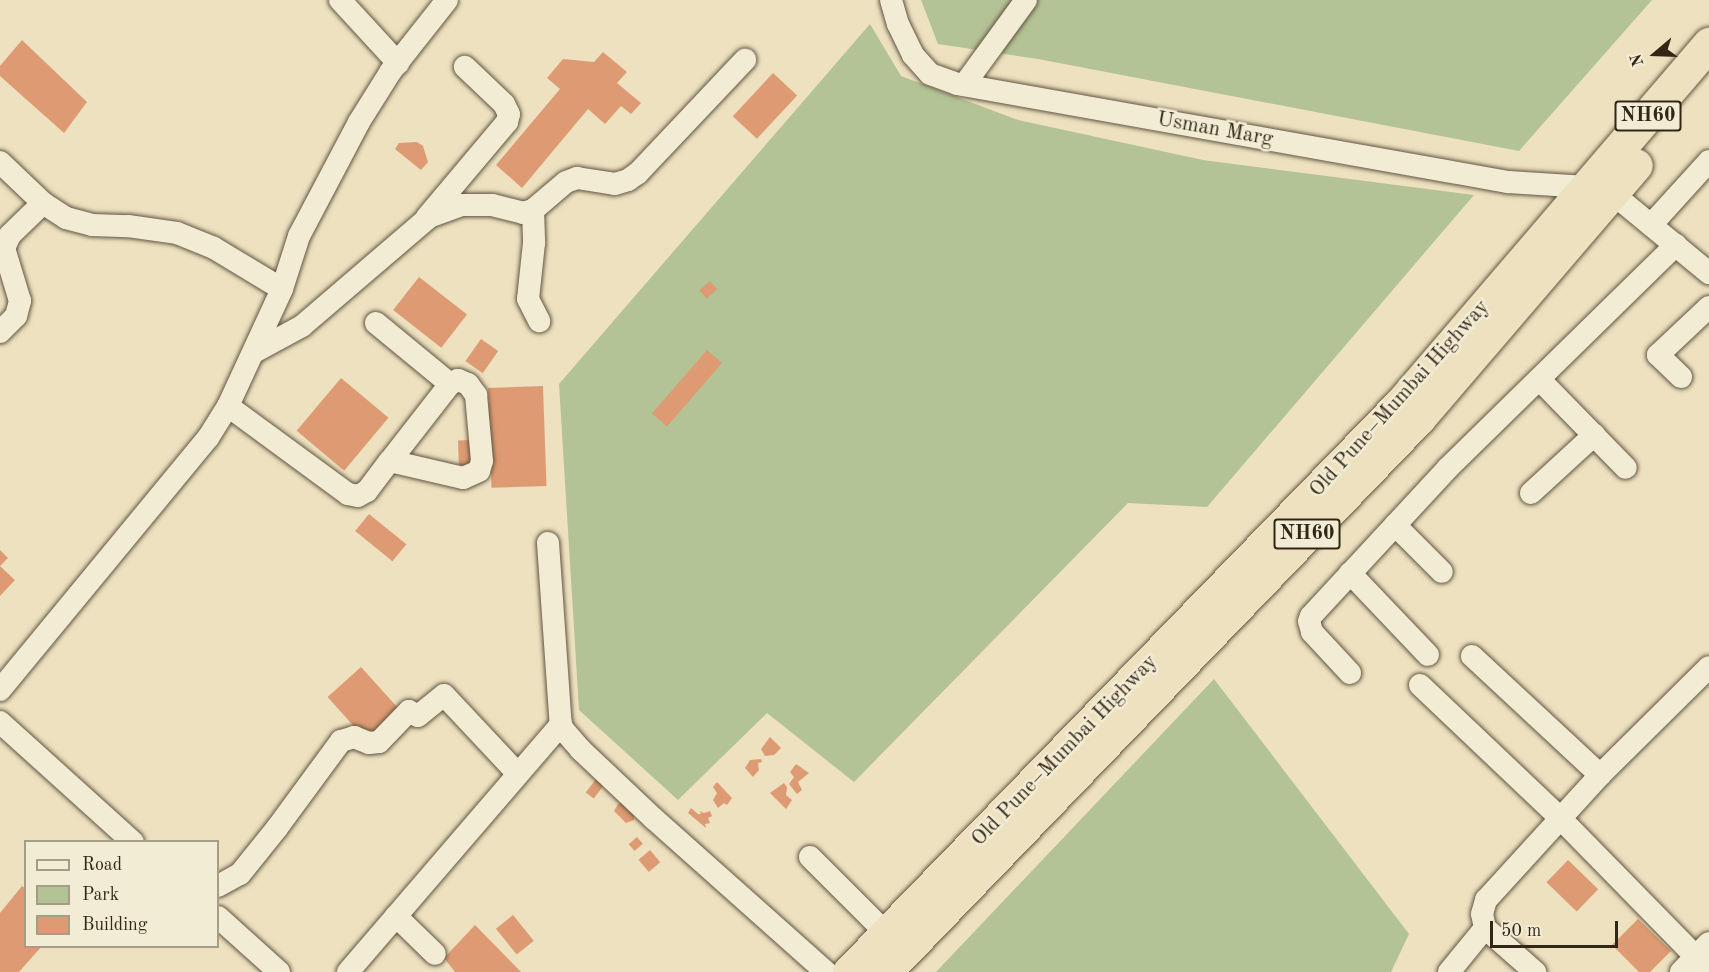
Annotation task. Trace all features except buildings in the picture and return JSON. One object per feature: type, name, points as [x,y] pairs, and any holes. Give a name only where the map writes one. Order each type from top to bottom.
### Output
[{"type":"highway","name":"Old Pune–Mumbai Highway","points":[[885,972],[1419,418],[1599,190],[1709,44]]},
{"type":"highway","name":"Old Pune–Mumbai Highway","points":[[849,972],[1402,402],[1599,190],[1709,80]]},
{"type":"street","points":[[340,0],[398,63]]},
{"type":"street","points":[[0,690],[208,438],[228,406],[254,352],[282,289],[299,236],[359,122],[398,63],[447,0]]},
{"type":"street","points":[[964,86],[1026,0]]},
{"type":"street","name":"Usman Marg","points":[[894,2],[913,54],[930,74],[964,86],[1508,183],[1599,190]]},
{"type":"street","points":[[424,221],[462,205],[492,205],[513,212],[533,210],[566,182],[577,178],[615,184],[628,180],[638,173],[745,60]]},
{"type":"street","points":[[254,352],[302,326],[424,221],[507,122],[508,114],[504,104],[465,67]]},
{"type":"street","points":[[1651,225],[1709,161]]},
{"type":"street","points":[[0,162],[43,203],[66,218],[92,225],[128,226],[177,233],[214,248],[282,289]]},
{"type":"street","points":[[1599,190],[1651,225],[1709,273]]},
{"type":"street","points":[[0,332],[16,316],[20,301],[2,247],[10,235],[43,203]]},
{"type":"street","points":[[533,210],[534,243],[528,298],[539,321]]},
{"type":"street","points":[[1350,673],[1312,632],[1309,621],[1395,525],[1676,245]]},
{"type":"street","points":[[1681,377],[1658,355],[1709,307]]},
{"type":"street","points":[[376,323],[450,384]]},
{"type":"street","points":[[1539,379],[1626,468]]},
{"type":"street","points":[[228,406],[348,494],[358,496],[367,491],[390,461],[450,384],[458,380],[468,384],[476,395],[482,461],[479,471],[463,478],[390,461]]},
{"type":"street","points":[[1531,493],[1594,435]]},
{"type":"street","points":[[1395,525],[1442,573]]},
{"type":"street","points":[[548,543],[561,724],[581,750],[653,818],[826,972]]},
{"type":"street","points":[[1350,573],[1428,656]]},
{"type":"street","points":[[1472,656],[1600,775]]},
{"type":"street","points":[[1535,972],[1485,928],[1482,914],[1486,900],[1600,775],[1709,667]]},
{"type":"street","points":[[1420,685],[1561,819],[1699,961]]},
{"type":"street","points":[[219,885],[240,874],[278,828],[341,741],[354,737],[369,743],[379,742],[409,711],[418,716],[444,695],[518,774]]},
{"type":"street","points":[[0,722],[131,840]]},
{"type":"street","points":[[348,972],[561,724]]},
{"type":"street","points":[[810,857],[887,934]]},
{"type":"street","points":[[396,916],[435,954]]},
{"type":"street","points":[[219,918],[279,972]]},
{"type":"street","points":[[1449,972],[1485,928]]},
{"type":"green space","points":[[921,0],[1652,0],[1519,151],[1038,59],[938,44]]},
{"type":"green space","points":[[870,24],[901,76],[1018,120],[1203,160],[1474,195],[1207,507],[1128,503],[854,782],[767,713],[678,800],[579,710],[559,384]]},
{"type":"green space","points":[[1214,679],[1409,934],[1391,972],[936,972]]}]
